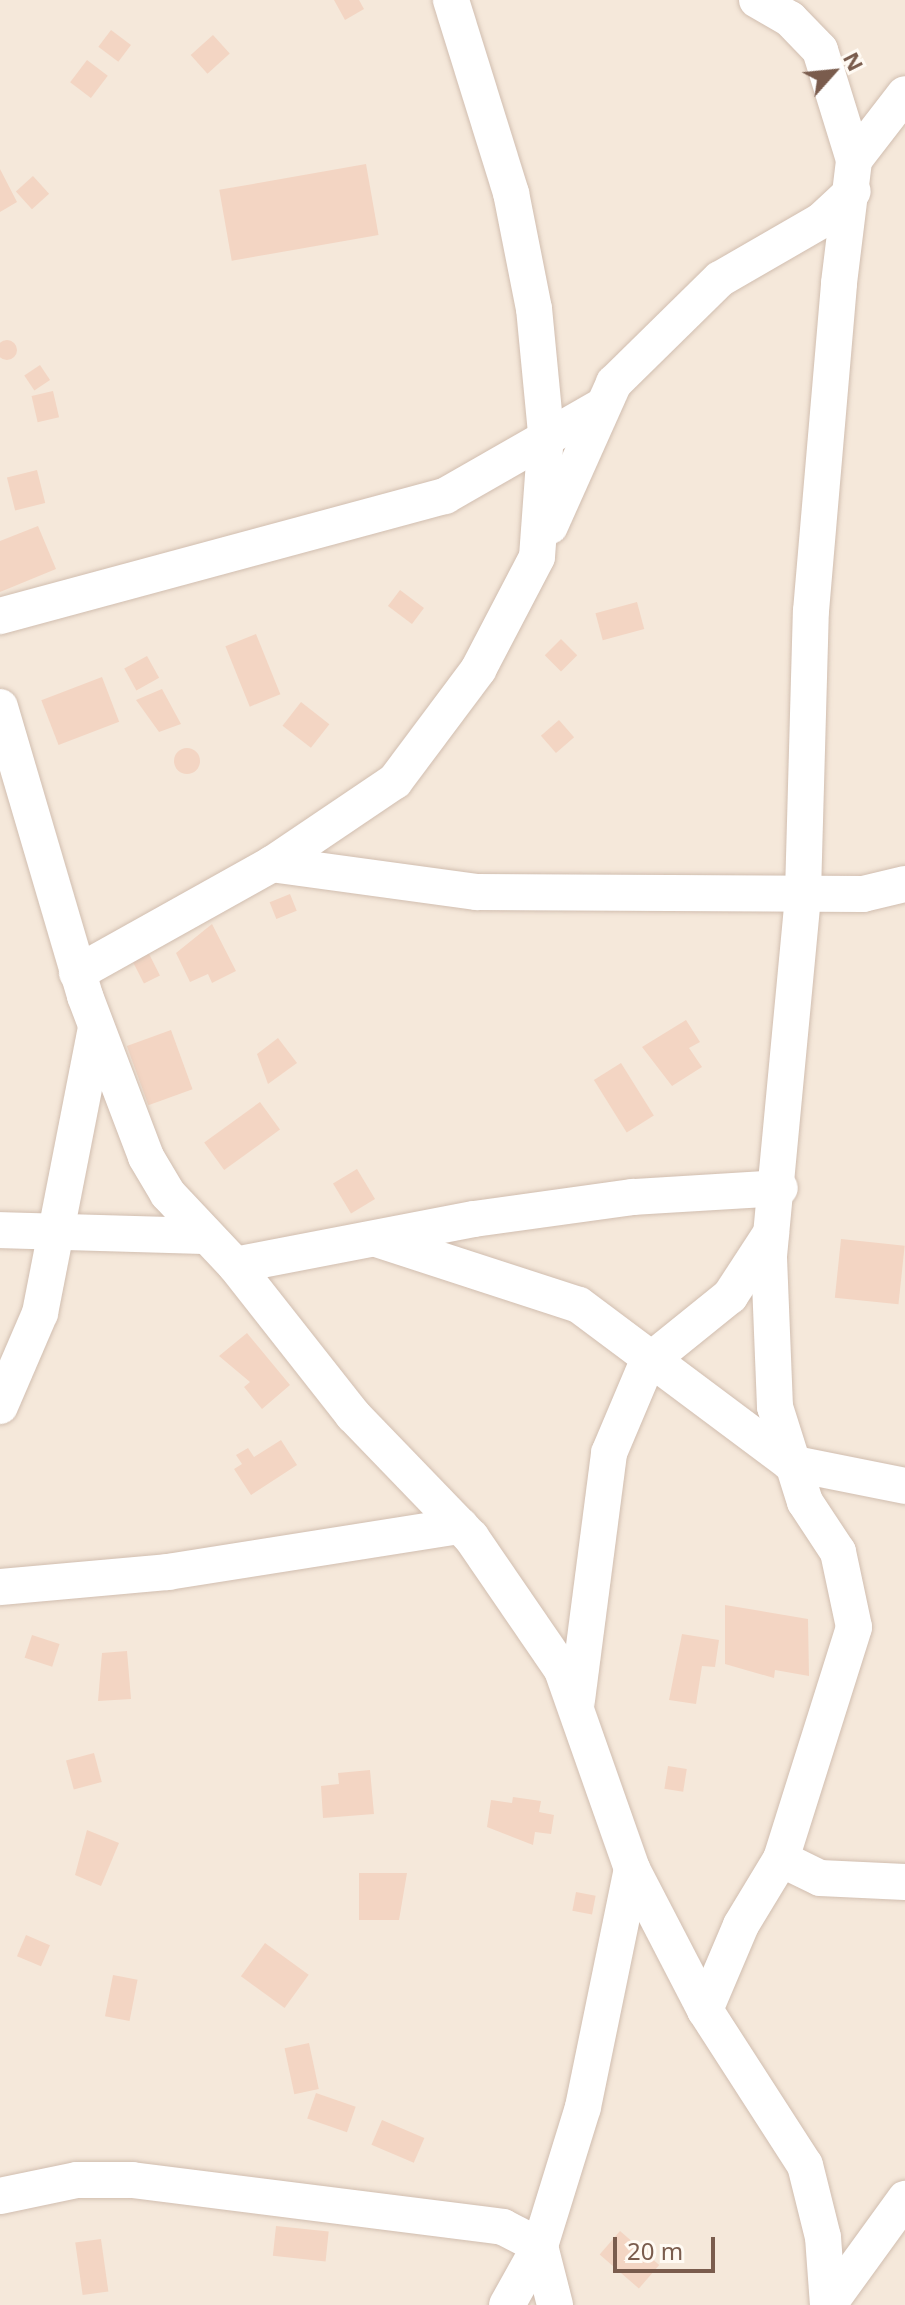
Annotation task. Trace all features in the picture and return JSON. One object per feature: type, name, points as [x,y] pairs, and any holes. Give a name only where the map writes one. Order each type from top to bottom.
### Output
[{"type":"street","points":[[451,0],[511,193],[546,433],[537,557]]},
{"type":"street","points":[[705,2010],[741,1925],[781,1859],[854,1627],[838,1552],[790,1463],[768,1334],[773,1229],[780,1188],[803,893],[811,611],[854,175],[820,50],[790,19],[757,0]]},
{"type":"street","points":[[77,973],[272,864],[395,781],[430,743],[537,557],[614,383],[720,279],[822,220],[905,94]]},
{"type":"street","points":[[0,616],[445,496],[485,478],[546,433],[602,406]]},
{"type":"street","points":[[0,707],[77,973],[146,1157],[203,1236],[235,1265],[353,1415],[460,1526],[511,1592],[577,1701],[632,1869],[705,2010],[805,2165],[828,2305]]},
{"type":"street","points":[[272,864],[476,892],[863,894],[905,884]]},
{"type":"street","points":[[0,1406],[40,1313],[96,1028]]},
{"type":"street","points":[[235,1265],[633,1197],[780,1188]]},
{"type":"street","points":[[0,1230],[57,1229],[203,1236]]},
{"type":"street","points":[[577,1701],[600,1492],[647,1363],[730,1296],[773,1229]]},
{"type":"street","points":[[376,1239],[579,1305],[647,1363],[790,1463],[905,1486]]},
{"type":"street","points":[[0,1587],[139,1576],[460,1526]]},
{"type":"street","points":[[781,1859],[820,1878],[905,1882]]},
{"type":"street","points":[[507,2305],[540,2246],[583,2107],[632,1869]]},
{"type":"street","points":[[0,2196],[77,2180],[132,2180],[471,2221],[540,2246]]},
{"type":"street","points":[[828,2305],[905,2199]]},
{"type":"street","points":[[540,2246],[555,2305]]},
{"type":"shaded area","points":[[0,0],[905,0],[905,2305],[0,2305]]},
{"type":"building","points":[[334,0],[359,0],[364,9],[345,20]]},
{"type":"building","points":[[111,30],[131,45],[118,62],[98,47]]},
{"type":"building","points":[[213,35],[230,54],[207,74],[191,55]]},
{"type":"building","points":[[87,60],[108,76],[91,98],[70,82]]},
{"type":"building","points":[[366,164],[379,235],[232,261],[219,190]]},
{"type":"building","points":[[0,169],[17,202],[0,212]]},
{"type":"building","points":[[33,176],[49,194],[32,209],[16,191]]},
{"type":"building","points":[[7,340],[14,343],[17,350],[14,357],[7,360],[0,357],[-3,350],[0,343]]},
{"type":"building","points":[[40,365],[50,380],[34,391],[24,376]]},
{"type":"building","points":[[53,391],[59,417],[38,422],[32,396]]},
{"type":"building","points":[[37,470],[45,503],[15,510],[7,477]]},
{"type":"building","points":[[38,526],[56,569],[0,592],[0,541]]},
{"type":"building","points":[[400,590],[424,608],[412,624],[388,606]]},
{"type":"building","points":[[637,602],[644,629],[603,640],[595,613]]},
{"type":"building","points":[[256,634],[280,694],[250,707],[225,646]]},
{"type":"building","points":[[561,639],[577,655],[561,672],[545,655]]},
{"type":"building","points":[[147,656],[159,678],[136,690],[124,669]]},
{"type":"building","points":[[102,677],[119,722],[59,745],[41,700]]},
{"type":"building","points":[[162,689],[181,724],[159,732],[136,700]]},
{"type":"building","points":[[301,702],[329,724],[311,748],[283,726]]},
{"type":"building","points":[[559,720],[574,737],[556,753],[541,736]]},
{"type":"building","points":[[187,748],[196,752],[200,761],[196,770],[187,774],[178,770],[174,761],[178,752]]},
{"type":"building","points":[[290,894],[297,911],[276,919],[270,902]]},
{"type":"building","points":[[212,924],[236,971],[212,983],[208,974],[190,982],[176,953]]},
{"type":"building","points":[[145,946],[160,975],[144,984],[129,954]]},
{"type":"building","points":[[686,1020],[700,1042],[689,1048],[702,1067],[672,1086],[642,1047]]},
{"type":"building","points":[[171,1030],[193,1089],[148,1105],[127,1046]]},
{"type":"building","points":[[278,1038],[297,1063],[268,1084],[257,1054]]},
{"type":"building","points":[[621,1063],[654,1116],[627,1133],[594,1080]]},
{"type":"building","points":[[260,1102],[280,1130],[224,1170],[204,1143]]},
{"type":"building","points":[[357,1169],[375,1199],[351,1213],[333,1183]]},
{"type":"building","points":[[841,1239],[905,1246],[898,1304],[835,1298]]},
{"type":"building","points":[[247,1333],[290,1385],[262,1409],[244,1387],[250,1382],[219,1356]]},
{"type":"building","points":[[281,1440],[297,1465],[251,1495],[234,1469],[242,1464],[236,1455],[248,1448],[254,1457]]},
{"type":"building","points":[[725,1605],[808,1619],[809,1676],[775,1670],[774,1678],[725,1664]]},
{"type":"building","points":[[682,1634],[719,1640],[715,1667],[702,1666],[696,1704],[669,1700]]},
{"type":"building","points":[[32,1635],[60,1644],[52,1667],[25,1658]]},
{"type":"building","points":[[127,1651],[131,1699],[98,1701],[102,1653]]},
{"type":"building","points":[[94,1753],[102,1782],[74,1789],[66,1761]]},
{"type":"building","points":[[668,1766],[687,1769],[683,1792],[664,1789]]},
{"type":"building","points":[[370,1770],[374,1814],[323,1818],[321,1786],[339,1784],[338,1773]]},
{"type":"building","points":[[513,1797],[541,1801],[539,1812],[554,1815],[551,1834],[535,1832],[533,1845],[487,1827],[491,1800],[512,1803]]},
{"type":"building","points":[[87,1830],[119,1843],[101,1886],[75,1875]]},
{"type":"building","points":[[359,1873],[407,1873],[399,1920],[359,1920]]},
{"type":"building","points":[[576,1892],[596,1896],[592,1914],[572,1911]]},
{"type":"building","points":[[26,1935],[50,1945],[41,1966],[17,1956]]},
{"type":"building","points":[[265,1943],[309,1975],[285,2008],[241,1976]]},
{"type":"building","points":[[113,1975],[138,1980],[130,2021],[105,2016]]},
{"type":"building","points":[[309,2043],[319,2089],[294,2094],[285,2048]]},
{"type":"building","points":[[316,2093],[356,2107],[347,2132],[307,2119]]},
{"type":"building","points":[[382,2120],[424,2138],[414,2163],[371,2145]]},
{"type":"building","points":[[276,2226],[329,2232],[326,2261],[273,2256]]},
{"type":"building","points":[[620,2231],[659,2265],[639,2289],[600,2254]]},
{"type":"building","points":[[101,2239],[108,2291],[83,2295],[75,2243]]}]
